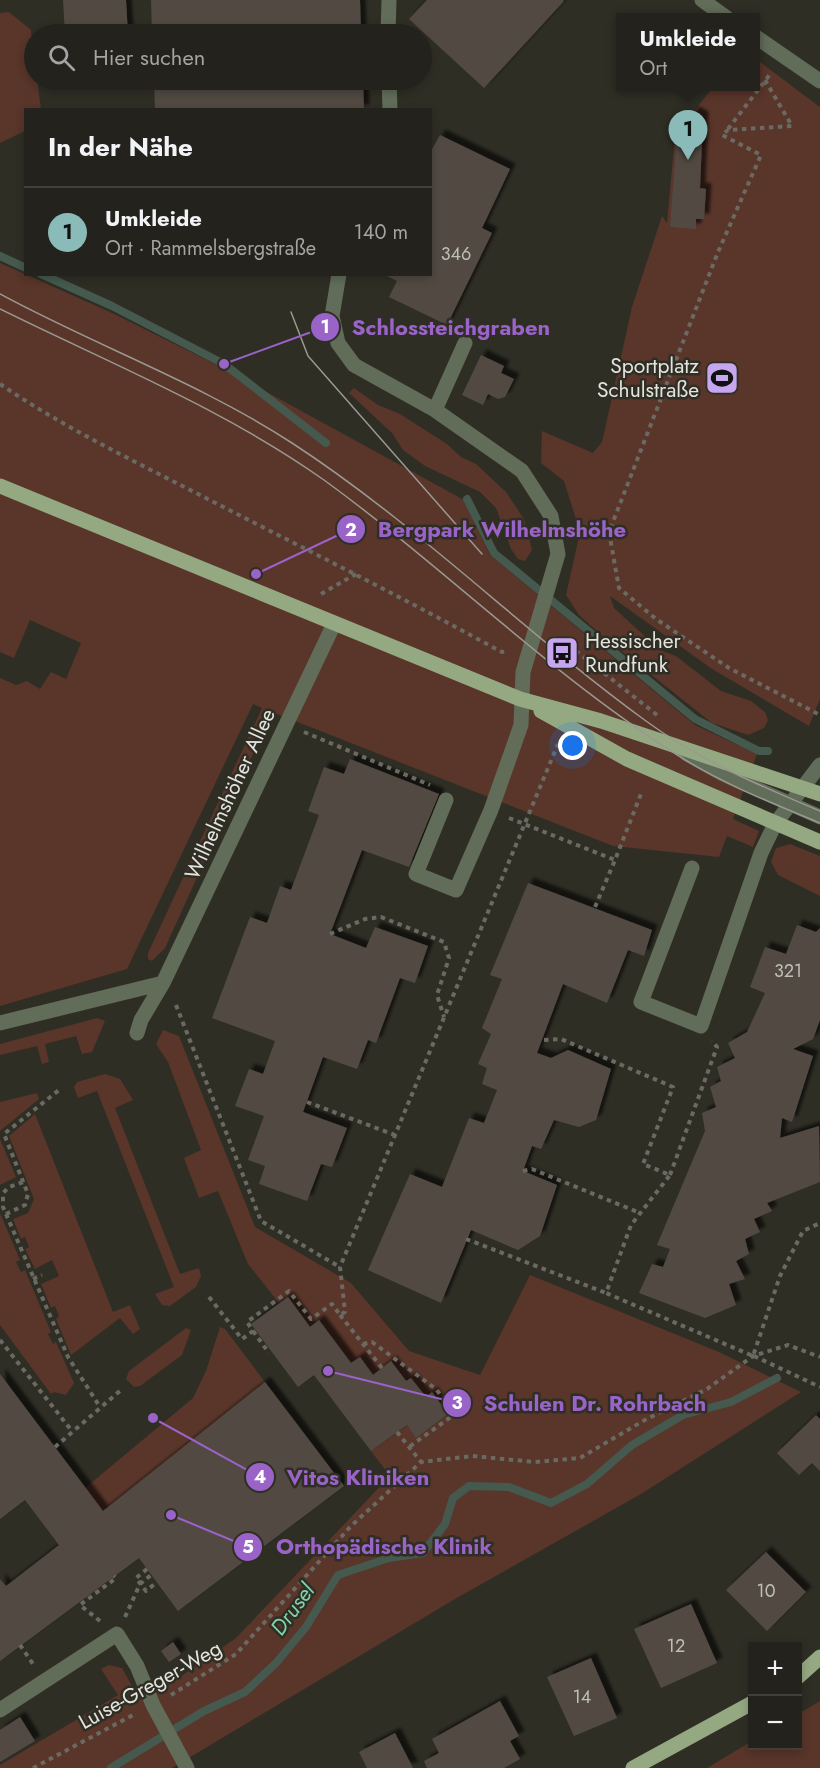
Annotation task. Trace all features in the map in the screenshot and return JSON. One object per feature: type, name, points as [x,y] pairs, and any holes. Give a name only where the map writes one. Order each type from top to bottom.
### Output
[{"type":"main road","points":[[0,486],[520,699],[667,742],[820,794]]},
{"type":"main road","points":[[520,699],[627,759],[820,842]]},
{"type":"main road","points":[[802,1673],[820,1657]]},
{"type":"main road","points":[[633,1768],[748,1706]]},
{"type":"street","points":[[387,24],[388,0]]},
{"type":"street","points":[[702,0],[720,13]]},
{"type":"street","points":[[760,40],[820,81]]},
{"type":"street","points":[[389,90],[390,108]]},
{"type":"street","points":[[339,276],[332,316],[338,343],[354,365],[435,410],[522,471],[551,516],[558,554],[523,672],[520,699],[521,725],[490,810],[456,890],[416,874],[446,800]]},
{"type":"street","points":[[435,410],[465,343]]},
{"type":"street","name":"Wilhelmshöher Allee","points":[[137,1033],[141,1020],[163,983],[334,624]]},
{"type":"street","points":[[667,742],[723,774],[820,817]]},
{"type":"street","points":[[693,868],[641,1002],[701,1026],[761,854],[775,824],[801,786],[820,765]]},
{"type":"street","points":[[0,1023],[163,983]]},
{"type":"street","points":[[0,1710],[117,1634],[137,1666],[153,1706],[186,1768]]},
{"type":"path","points":[[728,130],[792,126],[765,80]]},
{"type":"path","points":[[755,93],[722,135],[761,155],[718,252],[609,532],[619,588],[656,619],[729,668],[820,715]]},
{"type":"path","points":[[0,384],[57,421],[357,574],[502,652],[561,639],[664,720]]},
{"type":"path","points":[[316,597],[357,574]]},
{"type":"path","points":[[340,1315],[345,1312],[340,1267],[559,740]]},
{"type":"path","points":[[365,764],[368,759]]},
{"type":"path","points":[[595,907],[615,860]]},
{"type":"path","points":[[330,934],[365,919],[381,917],[444,942],[449,958],[437,995],[444,1018]]},
{"type":"path","points":[[163,983],[172,996],[261,1221],[340,1267]]},
{"type":"path","points":[[606,1293],[631,1225],[670,1175],[717,1047],[701,1026]]},
{"type":"path","points":[[544,1040],[561,1039],[673,1087],[643,1164],[670,1175]]},
{"type":"path","points":[[6,1214],[25,1205],[28,1194],[4,1134],[59,1090]]},
{"type":"path","points":[[307,1102],[394,1136]]},
{"type":"path","points":[[523,1171],[532,1169],[640,1213]]},
{"type":"path","points":[[23,1182],[9,1187],[3,1193],[2,1199],[6,1214],[68,1357],[100,1407]]},
{"type":"path","points":[[753,1356],[780,1276],[798,1240],[803,1231],[820,1223]]},
{"type":"path","points":[[466,1239],[606,1293],[820,1387]]},
{"type":"path","points":[[33,1279],[42,1275]]},
{"type":"path","points":[[269,1353],[247,1322],[289,1291],[313,1321],[332,1304],[382,1368]]},
{"type":"path","points":[[209,1297],[242,1339],[253,1331]]},
{"type":"path","points":[[0,1340],[72,1431]]},
{"type":"path","points":[[363,1344],[372,1342],[436,1389],[455,1414],[409,1448]]},
{"type":"path","points":[[397,1432],[421,1462],[472,1456],[535,1462],[580,1458],[643,1421],[707,1389],[753,1356],[788,1345],[820,1357]]},
{"type":"path","points":[[55,1447],[121,1390]]},
{"type":"path","name":"Luise-Greger-Weg","points":[[33,1768],[153,1706],[236,1654],[351,1526],[421,1462]]},
{"type":"path","points":[[147,1569],[136,1578],[140,1584],[146,1591],[157,1582]]},
{"type":"path","points":[[114,1576],[116,1578],[80,1605],[117,1634],[140,1584],[151,1575]]},
{"type":"shaded area","points":[[9,12],[24,24],[24,90],[38,90],[41,108],[24,108],[24,131],[0,143],[0,13]]},
{"type":"shaded area","name":"Sportplatz Schulstraße","points":[[760,62],[820,107],[820,699],[809,726],[712,669],[610,596],[614,608],[660,650],[676,656],[721,691],[751,701],[765,712],[768,720],[764,728],[748,735],[712,723],[601,635],[579,615],[566,595],[580,532],[564,481],[541,463],[542,431],[593,453],[602,442],[632,307],[662,216],[667,223],[675,136],[710,91],[760,91]]},
{"type":"shaded area","points":[[0,263],[24,274],[24,276],[29,276],[110,312],[223,368],[464,500],[490,555],[695,725],[757,754],[733,819],[759,831],[753,847],[727,836],[719,857],[613,846],[272,712],[165,948],[152,961],[148,959],[148,953],[262,708],[253,704],[127,969],[0,1006],[0,678],[16,685],[27,681],[40,689],[51,672],[66,679],[81,643],[30,620],[14,658],[0,652]]},
{"type":"shaded area","points":[[354,388],[378,405],[400,414],[447,444],[461,457],[476,464],[506,492],[524,519],[532,550],[525,561],[518,559],[511,549],[496,508],[480,492],[425,466],[403,450],[392,433],[349,393]]},
{"type":"shaded area","points":[[790,844],[820,856],[820,896],[778,875],[771,862],[776,848]]},
{"type":"shaded area","points":[[97,1018],[105,1021],[92,1052],[82,1054],[76,1036],[45,1044],[49,1062],[42,1064],[37,1046],[0,1055],[0,1044]]},
{"type":"shaded area","points":[[163,1030],[179,1036],[255,1227],[351,1283],[409,1351],[480,1375],[530,1275],[719,1352],[801,1392],[641,1494],[455,1599],[172,1768],[0,1768],[0,1765],[118,1695],[101,1669],[109,1665],[122,1668],[137,1695],[173,1682],[236,1638],[390,1476],[371,1451],[407,1425],[416,1437],[448,1414],[432,1392],[426,1397],[411,1378],[406,1381],[391,1361],[373,1375],[351,1363],[319,1320],[310,1327],[288,1297],[279,1303],[248,1264],[218,1191],[199,1198],[184,1158],[201,1150],[168,1062],[156,1044]]},
{"type":"shaded area","points":[[105,1074],[120,1079],[133,1100],[115,1108],[180,1274],[199,1268],[201,1276],[196,1287],[170,1306],[162,1305],[155,1294],[174,1287],[97,1091],[78,1098],[74,1087],[77,1082]]},
{"type":"shaded area","points":[[37,1093],[39,1099],[0,1131],[0,1102]]},
{"type":"shaded area","points":[[35,1114],[113,1312],[130,1305],[140,1329],[133,1334],[120,1318],[71,1355],[56,1319],[59,1316],[55,1306],[51,1308],[41,1284],[59,1276],[52,1260],[35,1269],[25,1249],[29,1247],[25,1237],[21,1239],[13,1219],[28,1213],[34,1199],[9,1136]]},
{"type":"shaded area","points":[[0,1139],[16,1177],[0,1185]]},
{"type":"shaded area","points":[[0,1213],[20,1260],[16,1262],[21,1272],[25,1270],[51,1332],[48,1334],[53,1344],[56,1342],[74,1383],[66,1395],[54,1392],[51,1394],[0,1325]]},
{"type":"shaded area","points":[[220,1327],[225,1329],[265,1382],[103,1511],[85,1488],[193,1398],[206,1371]]},
{"type":"shaded area","points":[[186,1328],[191,1330],[182,1355],[140,1386],[134,1387],[126,1379],[129,1371]]},
{"type":"shaded area","points":[[820,1701],[820,1768],[707,1768],[748,1743],[748,1750],[802,1750],[802,1712]]},
{"type":"building","points":[[63,0],[126,0],[127,24],[64,24]]},
{"type":"building","points":[[151,0],[360,0],[361,24],[152,24]]},
{"type":"building","points":[[427,0],[564,1],[484,88],[432,40],[432,24],[414,24],[409,19]]},
{"type":"building","points":[[154,90],[363,90],[364,108],[155,108]]},
{"type":"building","points":[[694,112],[703,117],[700,188],[706,189],[704,219],[696,219],[696,229],[670,227],[677,133]]},
{"type":"building","points":[[440,135],[510,169],[482,228],[492,233],[447,325],[389,297],[397,281],[387,276],[432,276],[432,149]]},
{"type":"building","points":[[481,355],[504,366],[501,373],[514,379],[505,397],[498,399],[488,394],[483,405],[462,395]]},
{"type":"building","points":[[350,759],[439,794],[409,867],[362,850],[330,934],[366,948],[375,927],[428,946],[415,983],[400,978],[376,1043],[368,1040],[357,1069],[323,1057],[303,1112],[347,1128],[332,1167],[321,1164],[307,1201],[259,1184],[265,1166],[248,1160],[264,1116],[235,1106],[249,1069],[263,1074],[275,1041],[212,1018],[250,917],[267,923],[280,886],[291,890],[319,815],[308,811],[324,767],[344,774]]},
{"type":"building","points":[[528,883],[652,930],[644,956],[628,950],[607,1003],[563,984],[537,1053],[551,1058],[568,1050],[611,1069],[596,1120],[579,1127],[554,1120],[541,1149],[532,1146],[523,1171],[557,1185],[540,1236],[518,1250],[471,1230],[441,1303],[368,1270],[410,1174],[442,1187],[469,1118],[484,1123],[497,1090],[482,1084],[487,1068],[478,1064],[491,1034],[482,1028],[502,979],[490,975]]},
{"type":"building","points":[[797,925],[816,932],[820,928],[820,1020],[813,1039],[793,1049],[813,1056],[792,1122],[782,1118],[780,1138],[819,1126],[820,1182],[767,1203],[772,1211],[754,1219],[760,1232],[745,1239],[749,1254],[736,1261],[745,1279],[729,1284],[736,1305],[705,1318],[639,1293],[652,1264],[663,1267],[670,1249],[657,1245],[705,1131],[702,1113],[716,1107],[710,1087],[721,1081],[717,1067],[735,1058],[728,1043],[747,1032],[765,993],[750,987],[765,947],[786,954]]},
{"type":"building","points":[[288,1297],[310,1327],[319,1320],[351,1363],[360,1357],[373,1375],[391,1361],[406,1381],[411,1378],[426,1397],[432,1392],[448,1414],[416,1438],[407,1425],[371,1451],[314,1375],[298,1387],[251,1324]]},
{"type":"building","points":[[0,1374],[103,1511],[265,1382],[344,1486],[178,1611],[139,1558],[0,1661],[0,1579],[6,1586],[59,1545],[25,1500],[0,1519]]},
{"type":"building","points":[[816,1415],[820,1419],[820,1471],[812,1463],[799,1475],[777,1453]]},
{"type":"building","points":[[766,1552],[806,1592],[767,1631],[726,1590]]},
{"type":"building","points":[[691,1604],[717,1663],[661,1688],[634,1629]]},
{"type":"building","points":[[173,1642],[181,1654],[169,1662],[161,1651]]},
{"type":"building","points":[[591,1658],[617,1718],[574,1736],[547,1677]]},
{"type":"building","points":[[500,1701],[519,1736],[510,1741],[520,1759],[504,1768],[427,1768],[424,1761],[439,1753],[432,1739]]},
{"type":"building","points":[[20,1717],[35,1741],[0,1762],[0,1730]]},
{"type":"building","points":[[395,1733],[413,1768],[367,1768],[359,1752]]},
{"type":"waterway","points":[[0,256],[24,267]]},
{"type":"waterway","points":[[45,276],[112,306],[224,364],[326,443]]},
{"type":"waterway","points":[[467,499],[494,553],[695,719],[759,751],[768,751]]},
{"type":"waterway","name":"Drusel","points":[[111,1768],[204,1711],[245,1692],[276,1663],[306,1627],[338,1575],[389,1558],[423,1553],[445,1524],[453,1498],[469,1486],[509,1487],[551,1503],[587,1484],[632,1445],[683,1415],[731,1402],[777,1378]]},
{"type":"tram line","points":[[0,294],[184,383],[292,443],[383,509],[557,652],[666,735],[753,782],[820,811]]},
{"type":"tram line","points":[[0,309],[165,388],[286,454],[369,514],[543,657],[632,725],[713,775],[820,823]]},
{"type":"tram line","points":[[291,312],[308,356],[482,554]]},
{"type":"place","name":"Umkleide","points":[[688,160]]},
{"type":"place","name":"Schlossteichgraben","points":[[224,364]]},
{"type":"place","name":"Sportplatz Schulstraße","points":[[722,378]]},
{"type":"place","name":"Bergpark Wilhelmshöhe","points":[[256,574]]},
{"type":"place","name":"Hessischer Rundfunk","points":[[562,653]]},
{"type":"place","name":"Schulen Dr. Rohrbach","points":[[328,1371]]},
{"type":"place","name":"Vitos Kliniken","points":[[153,1418]]},
{"type":"place","name":"Orthopädische Klinik","points":[[171,1515]]}]
